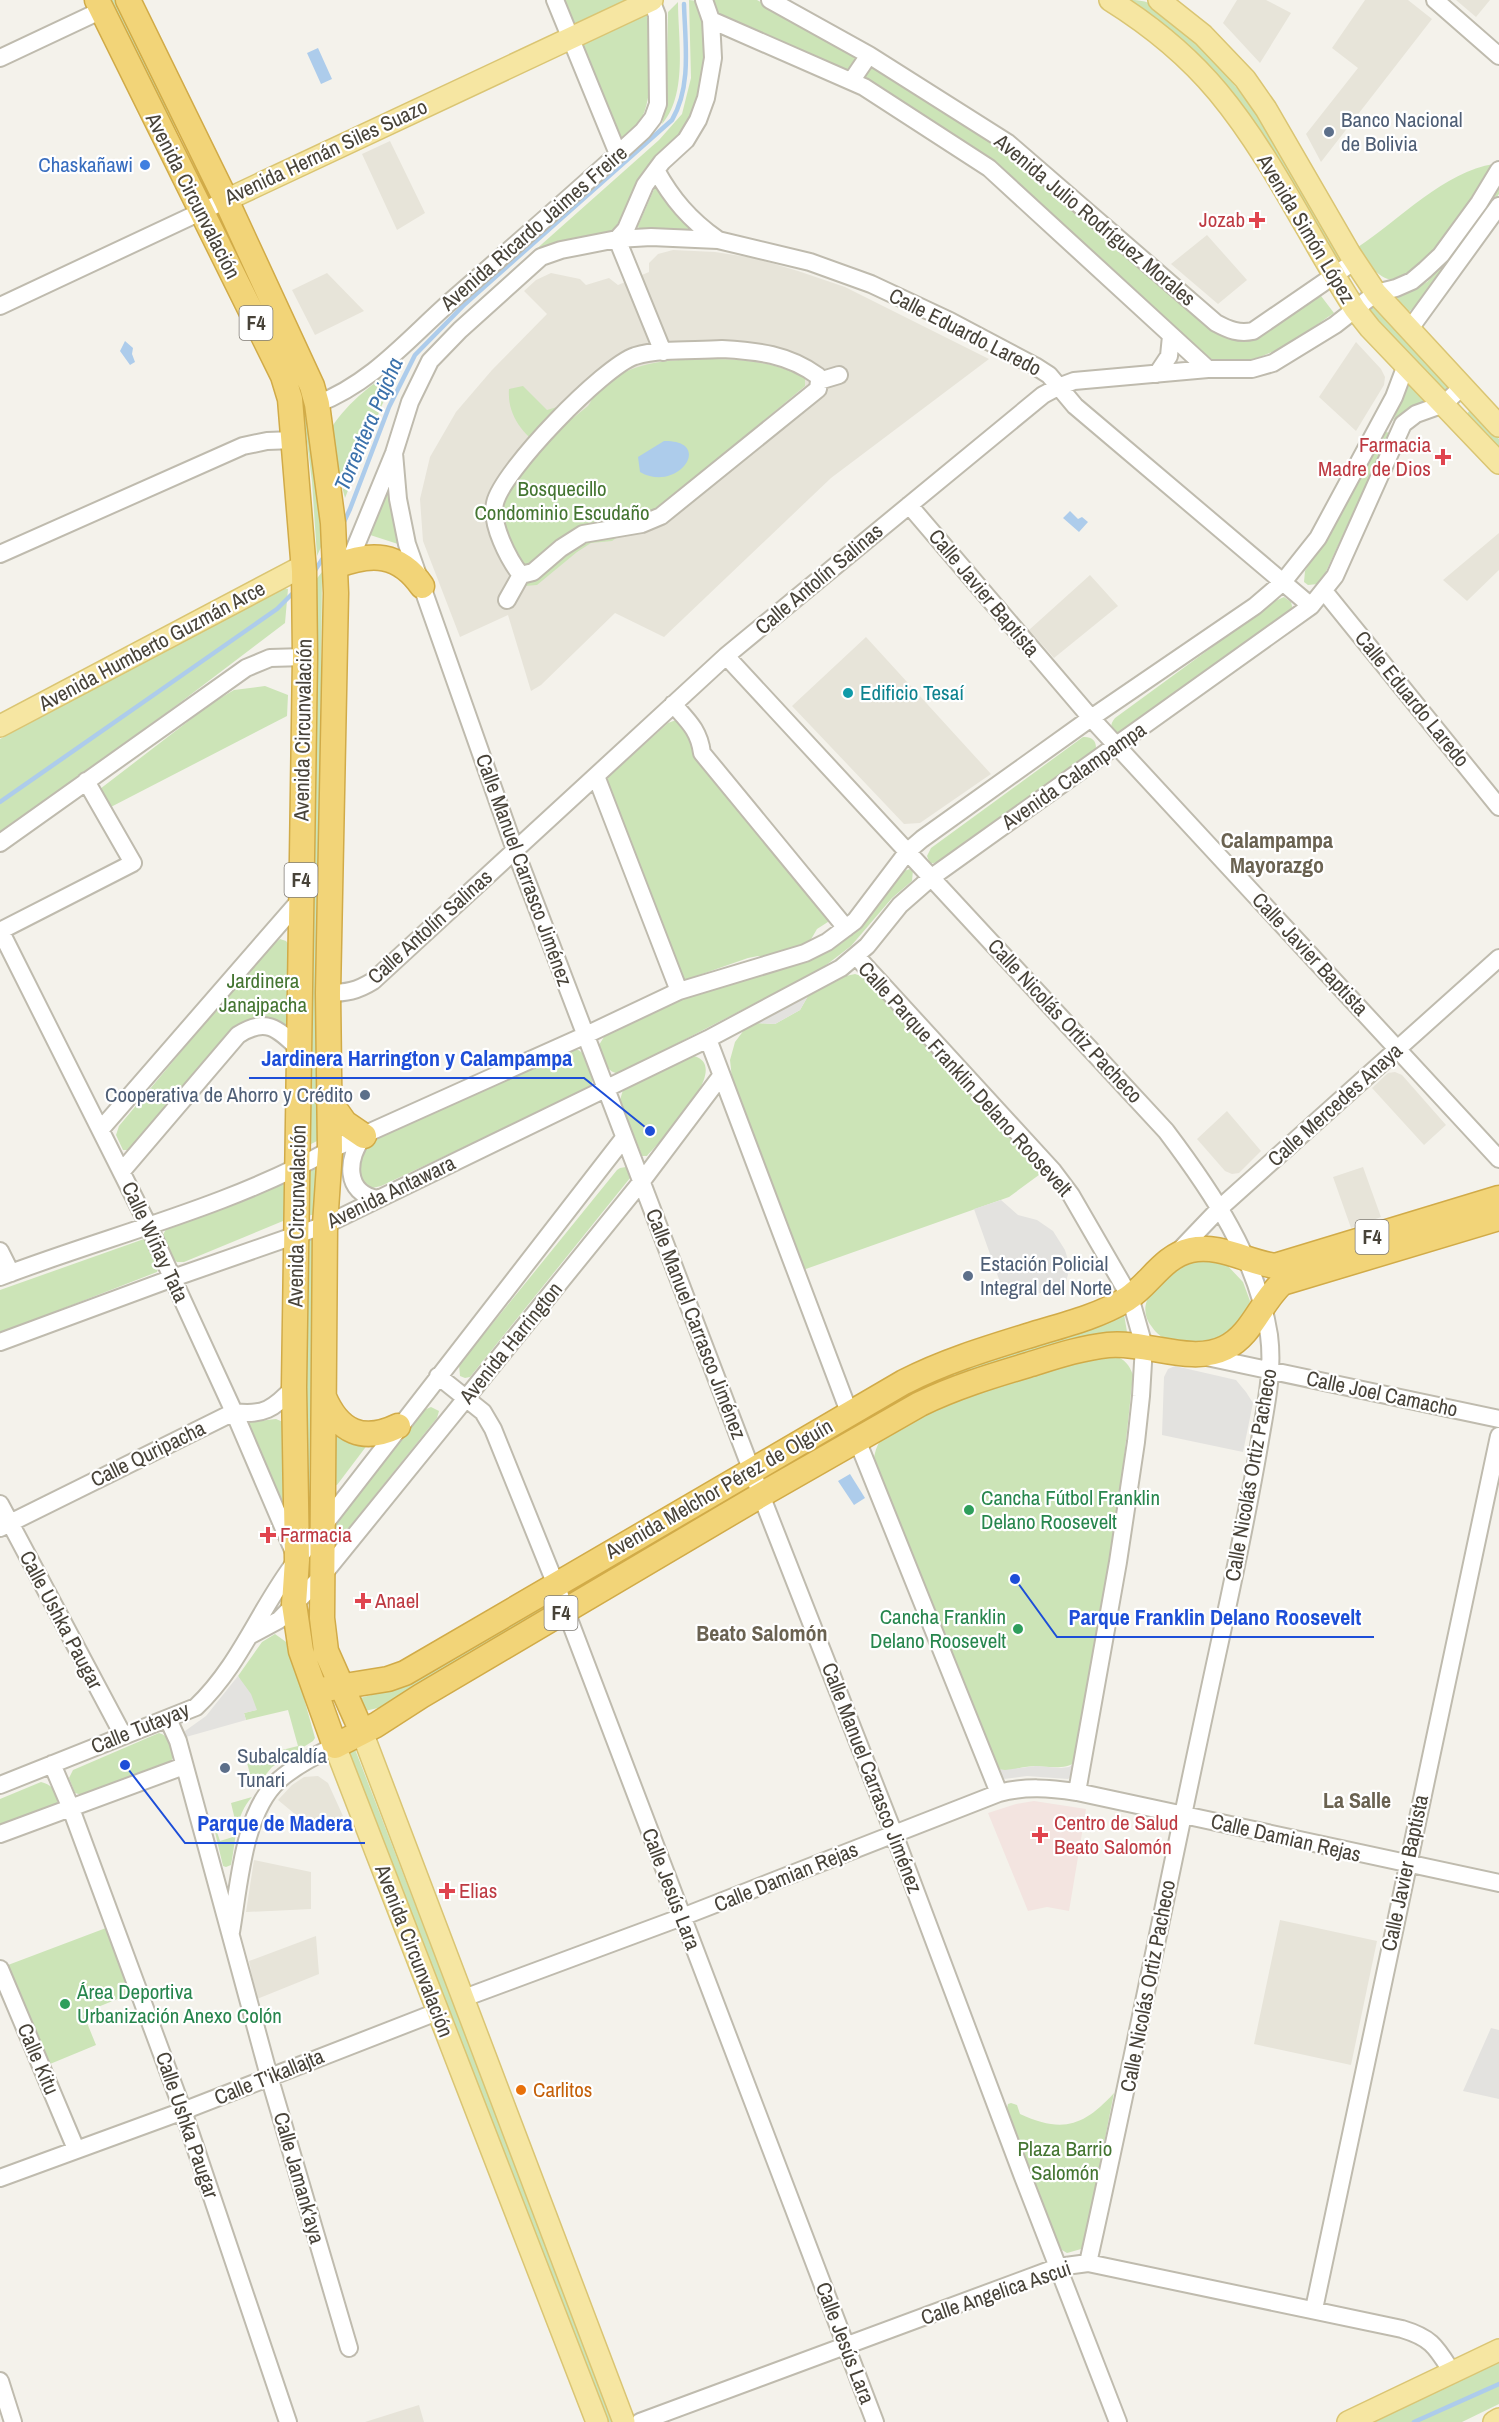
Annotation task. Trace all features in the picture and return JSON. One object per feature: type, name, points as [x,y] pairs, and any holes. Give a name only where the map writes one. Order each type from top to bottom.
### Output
[{"type":"highway","name":"Avenida Circunvalación","points":[[128,0],[303,363],[317,404],[340,558],[328,993],[330,1150],[325,1225],[322,1635],[326,1651],[362,1732]]},
{"type":"highway","name":"Avenida Circunvalación","points":[[100,5],[283,376],[290,399],[304,576],[305,657],[294,1387],[297,1560],[294,1604],[301,1651],[335,1746]]},
{"type":"highway","points":[[340,558],[381,557],[398,562],[412,572],[422,586]]},
{"type":"highway","points":[[328,1099],[345,1123],[364,1136]]},
{"type":"highway","name":"F4","points":[[1130,1297],[1175,1255],[1205,1248],[1222,1250],[1275,1266],[1499,1198]]},
{"type":"highway","name":"F4","points":[[1144,1346],[1195,1355],[1211,1353],[1234,1344],[1245,1334],[1263,1305],[1282,1284],[1499,1218]]},
{"type":"highway","name":"Avenida Melchor Pérez de Olguín","points":[[315,1690],[342,1688],[405,1672],[849,1412],[928,1369],[1089,1318],[1130,1297]]},
{"type":"highway","name":"Avenida Melchor Pérez de Olguín","points":[[335,1746],[920,1404],[977,1380],[1075,1350],[1124,1344],[1144,1346]]},
{"type":"highway","points":[[323,1395],[339,1423],[352,1431],[369,1435],[386,1432],[398,1426]]},
{"type":"main road","name":"Avenida Hernán Siles Suazo","points":[[226,200],[568,37],[652,0]]},
{"type":"main road","name":"Avenida Simón López","points":[[1110,0],[1176,50],[1218,93],[1259,151],[1355,309],[1499,463]]},
{"type":"main road","name":"Avenida Simón López","points":[[1159,0],[1203,35],[1245,79],[1266,109],[1376,293],[1499,426]]},
{"type":"main road","name":"Avenida Humberto Guzmán Arce","points":[[0,726],[304,576]]},
{"type":"main road","name":"Avenida Circunvalación","points":[[362,1732],[465,1998],[624,2422]]},
{"type":"main road","name":"Avenida Circunvalación","points":[[335,1746],[597,2422]]},
{"type":"main road","points":[[1348,2422],[1499,2350]]},
{"type":"main road","points":[[1494,2422],[1499,2419]]},
{"type":"street","points":[[555,0],[568,37],[618,154]]},
{"type":"street","name":"Avenida Ricardo Jaimes Freire","points":[[317,404],[336,397],[379,369],[420,328],[643,131],[653,118],[658,104],[657,15],[652,0]]},
{"type":"street","name":"Avenida Ricardo Jaimes Freire","points":[[340,558],[394,453],[410,402],[423,373],[447,342],[541,257],[561,250],[617,239],[626,229],[645,185],[656,170],[686,140],[698,120],[706,99],[713,58],[711,20],[704,0]]},
{"type":"street","name":"Avenida Julio Rodríguez Morales","points":[[770,0],[869,56],[1008,143],[1216,323],[1228,329],[1242,333],[1253,331],[1355,261]]},
{"type":"street","points":[[1435,0],[1499,56]]},
{"type":"street","points":[[0,58],[100,5]]},
{"type":"street","name":"Avenida Julio Rodríguez Morales","points":[[711,20],[852,80],[989,168],[1208,369]]},
{"type":"street","points":[[852,80],[869,56]]},
{"type":"street","name":"Calle Eduardo Laredo","points":[[656,170],[667,191],[681,210],[718,240]]},
{"type":"street","points":[[1376,293],[1412,281],[1441,255],[1499,170]]},
{"type":"street","name":"Avenida Hernán Siles Suazo","points":[[0,306],[226,200]]},
{"type":"street","points":[[1409,330],[1494,224],[1499,206]]},
{"type":"street","name":"Calle Eduardo Laredo","points":[[617,239],[662,237],[718,240],[810,262],[871,284],[950,321],[1049,375],[1075,406],[1311,606]]},
{"type":"street","points":[[617,239],[663,352]]},
{"type":"street","name":"Calle Antolín Salinas","points":[[328,993],[359,990],[373,981],[726,656],[1043,395],[1074,381],[1208,369],[1252,369],[1274,363],[1335,325],[1376,293]]},
{"type":"street","points":[[1157,374],[1169,356],[1171,336]]},
{"type":"street","points":[[507,600],[521,575],[533,572],[561,548],[583,534],[642,524],[661,516],[818,389],[818,376],[810,370],[761,351],[722,349],[635,356],[607,375],[548,428],[505,483],[495,504],[496,523],[511,563],[521,575]]},
{"type":"street","name":"Avenida Calampampa","points":[[586,1035],[679,991],[805,953],[827,942],[866,909],[908,851],[1091,718],[1255,606],[1283,582],[1318,538],[1398,389],[1406,365]]},
{"type":"street","points":[[819,381],[839,375]]},
{"type":"street","name":"Avenida Calampampa","points":[[606,1088],[822,980],[856,956],[881,930],[900,905],[932,877],[1311,606],[1324,591],[1346,553],[1400,429],[1416,414],[1444,404],[1462,387]]},
{"type":"street","points":[[1381,421],[1400,429]]},
{"type":"street","points":[[0,554],[243,446],[261,442],[294,440]]},
{"type":"street","name":"Calle Manuel Carrasco Jiménez","points":[[394,453],[398,499],[407,544],[515,850],[1118,2422]]},
{"type":"street","name":"Calle Javier Baptista","points":[[909,505],[1091,718],[1499,1159]]},
{"type":"street","name":"Calle Eduardo Laredo","points":[[1324,591],[1499,807]]},
{"type":"street","name":"Calle Nicolás Ortiz Pacheco","points":[[726,656],[1166,1131],[1221,1207],[1256,1282],[1263,1305],[1269,1336],[1271,1371],[1246,1519],[1182,1815],[1127,2091],[1088,2263]]},
{"type":"street","points":[[0,843],[246,668],[270,658],[305,657]]},
{"type":"street","points":[[673,705],[695,729],[700,738],[702,753],[846,928]]},
{"type":"street","points":[[596,776],[679,991]]},
{"type":"street","points":[[0,930],[133,863],[86,781]]},
{"type":"street","points":[[100,1129],[301,899]]},
{"type":"street","name":"Calle Wiñay Tata","points":[[0,930],[149,1227],[234,1412],[297,1560]]},
{"type":"street","name":"Calle Parque Franklin Delano Roosevelt","points":[[856,956],[1053,1171],[1071,1195],[1130,1297],[1144,1346],[1141,1396],[1128,1497],[1077,1792]]},
{"type":"street","name":"Calle Mercedes Anaya","points":[[1175,1255],[1221,1207],[1499,958]]},
{"type":"street","points":[[122,1171],[238,1035],[257,1026],[267,1025],[275,1028],[299,1049]]},
{"type":"street","points":[[0,1251],[6,1275],[149,1227],[298,1168],[330,1150],[586,1035]]},
{"type":"street","points":[[708,1039],[849,1412]]},
{"type":"street","name":"Avenida Harrington","points":[[294,1604],[322,1576],[466,1399],[642,1181],[721,1076]]},
{"type":"street","name":"Avenida Antawara","points":[[0,1342],[325,1225],[606,1088]]},
{"type":"street","points":[[364,1136],[353,1151],[353,1183],[363,1196],[378,1199]]},
{"type":"street","name":"Avenida Harrington","points":[[297,1560],[398,1426],[624,1138]]},
{"type":"street","name":"Calle Joel Camacho","points":[[1195,1355],[1499,1419]]},
{"type":"street","name":"Calle Jesús Lara","points":[[438,1376],[483,1412],[493,1429],[566,1610],[875,2422]]},
{"type":"street","name":"Calle Quripacha","points":[[5,1526],[234,1412],[251,1414],[265,1412],[282,1401],[294,1387]]},
{"type":"street","name":"Calle Javier Baptista","points":[[1314,2309],[1499,1436]]},
{"type":"street","points":[[857,1440],[999,1793]]},
{"type":"street","name":"Calle Ushka Paugar","points":[[0,1504],[5,1526],[123,1735]]},
{"type":"street","name":"Calle Tutayay","points":[[0,1785],[196,1707],[216,1687],[250,1635],[279,1584],[297,1560]]},
{"type":"street","name":"Calle Tutayay","points":[[250,1635],[279,1620],[294,1604]]},
{"type":"street","name":"Calle Jamank'aya","points":[[168,1719],[178,1741],[230,1939],[349,2348]]},
{"type":"street","name":"Calle Jamank'aya","points":[[230,1939],[245,1853],[253,1824],[269,1791],[290,1772],[335,1746]]},
{"type":"street","name":"Calle Ushka Paugar","points":[[52,1764],[70,1806],[183,2111],[288,2422]]},
{"type":"street","points":[[0,1834],[70,1806],[184,1766]]},
{"type":"street","name":"Calle Damian Rejas","points":[[465,1998],[682,1917],[999,1793],[1020,1787],[1044,1787],[1077,1792],[1499,1883]]},
{"type":"street","name":"Calle Kitu","points":[[0,1969],[76,2149]]},
{"type":"street","name":"Calle T'ikallajta","points":[[0,2178],[183,2111],[437,2012]]},
{"type":"street","name":"Calle Angelica Ascui","points":[[640,2422],[1058,2267],[1088,2263],[1314,2309],[1417,2334],[1436,2346],[1452,2372]]},
{"type":"street","points":[[0,2381],[13,2422]]},
{"type":"shaded area","points":[[1237,0],[1266,0],[1291,13],[1260,63],[1223,23]]},
{"type":"shaded area","points":[[1365,0],[1408,0],[1432,19],[1321,162],[1306,134],[1358,68],[1332,48]]},
{"type":"shaded area","points":[[1456,0],[1490,0],[1476,17]]},
{"type":"shaded area","points":[[390,141],[425,213],[397,230],[362,154]]},
{"type":"shaded area","points":[[1207,235],[1247,280],[1218,304],[1171,264]]},
{"type":"shaded area","points":[[673,250],[715,252],[754,258],[845,287],[989,359],[831,478],[664,637],[615,613],[541,685],[531,691],[508,615],[460,637],[423,541],[420,499],[430,457],[456,412],[492,370],[547,314],[524,291],[536,280],[551,273],[580,279],[586,285],[609,278],[618,285],[649,272],[649,263],[658,254]]},
{"type":"shaded area","points":[[327,273],[364,311],[315,335],[292,290]]},
{"type":"shaded area","points":[[1356,342],[1381,369],[1385,377],[1384,385],[1356,431],[1319,397]]},
{"type":"shaded area","points":[[1499,533],[1499,570],[1467,601],[1443,580]]},
{"type":"shaded area","points":[[1090,575],[1118,606],[1054,658],[1029,630]]},
{"type":"shaded area","points":[[866,637],[991,774],[920,823],[904,824],[792,706]]},
{"type":"shaded area","points":[[808,996],[800,1010],[775,1024],[757,1023]]},
{"type":"shaded area","points":[[1395,1072],[1402,1075],[1446,1125],[1424,1145],[1372,1088],[1388,1073]]},
{"type":"shaded area","points":[[1227,1111],[1261,1151],[1239,1173],[1232,1174],[1225,1171],[1197,1139]]},
{"type":"shaded area","points":[[1363,1167],[1381,1217],[1351,1228],[1333,1177]]},
{"type":"shaded area","points":[[1001,1200],[1018,1215],[1037,1220],[1053,1231],[1065,1250],[1070,1267],[1064,1289],[1006,1299],[974,1209]]},
{"type":"shaded area","points":[[1175,1366],[1236,1380],[1246,1392],[1253,1403],[1243,1452],[1162,1435],[1164,1377],[1168,1369]]},
{"type":"shaded area","points":[[238,1676],[251,1694],[257,1710],[244,1713],[246,1720],[186,1737],[185,1731],[206,1716]]},
{"type":"shaded area","points":[[1076,1762],[1072,1776],[1068,1779],[1027,1776],[1004,1779],[999,1769],[1036,1766],[1061,1768],[1069,1767]]},
{"type":"shaded area","points":[[318,1776],[328,1783],[343,1816],[313,1829],[278,1800],[292,1785],[304,1777]]},
{"type":"shaded area","name":"Centro de Salud Beato Salomón","points":[[1034,1801],[1086,1809],[1069,1911],[1047,1907],[1028,1911],[988,1813]]},
{"type":"shaded area","points":[[254,1860],[311,1872],[311,1909],[246,1912]]},
{"type":"shaded area","points":[[1280,1920],[1377,1941],[1351,2065],[1254,2044]]},
{"type":"shaded area","points":[[316,1936],[319,1974],[257,1999],[249,1961]]},
{"type":"shaded area","points":[[1491,2028],[1499,2030],[1499,2099],[1463,2091]]},
{"type":"shaded area","points":[[419,2405],[424,2422],[365,2422]]},
{"type":"green space","points":[[110,0],[119,0],[190,153],[143,72]]},
{"type":"green space","points":[[565,0],[626,0],[574,25]]},
{"type":"green space","points":[[689,0],[697,1],[700,6],[706,49],[702,84],[695,108],[680,134],[650,164],[640,179],[621,225],[611,235],[570,240],[548,245],[533,252],[659,140],[682,114],[691,78]]},
{"type":"green space","points":[[709,0],[757,0],[855,56],[857,60],[853,69],[847,71],[718,14],[709,5]]},
{"type":"green space","points":[[1131,0],[1139,0],[1159,9],[1201,47],[1226,74],[1289,165],[1346,260],[1340,263],[1271,147],[1224,82],[1180,38]]},
{"type":"green space","points":[[678,2],[680,66],[678,82],[670,112],[662,124],[666,104],[668,12]]},
{"type":"green space","points":[[648,14],[651,63],[647,101],[642,117],[634,130],[622,138],[619,136],[582,45]]},
{"type":"green space","points":[[870,64],[1005,148],[1228,336],[1318,292],[1334,313],[1292,342],[1261,356],[1245,361],[1228,362],[1211,359],[975,152],[950,132],[869,81],[864,74]]},
{"type":"green space","points":[[1494,164],[1449,231],[1419,265],[1406,276],[1394,280],[1377,273],[1358,247],[1440,186],[1476,168]]},
{"type":"green space","points":[[1499,183],[1499,194],[1455,258],[1428,294],[1408,312],[1397,297],[1427,282],[1437,271]]},
{"type":"green space","points":[[655,187],[667,203],[696,232],[639,230],[638,226]]},
{"type":"green space","points":[[224,231],[305,384],[325,538],[317,556],[312,482],[302,401]]},
{"type":"green space","points":[[1373,305],[1450,386],[1448,391],[1445,391],[1371,313],[1369,310]]},
{"type":"green space","name":"Bosquecillo Condominio Escudaño","points":[[695,359],[751,361],[778,367],[805,378],[805,386],[688,484],[656,525],[640,533],[622,534],[612,541],[591,543],[537,585],[525,586],[514,576],[499,504],[510,484],[542,447],[522,430],[513,415],[509,389],[523,386],[547,410],[557,407],[573,418],[588,406],[598,390],[620,374],[655,363]]},
{"type":"green space","points":[[401,366],[382,405],[345,498],[338,471],[332,427],[363,392]]},
{"type":"green space","points":[[1409,382],[1430,402],[1408,409],[1393,421]]},
{"type":"green space","points":[[1470,410],[1499,439],[1499,450],[1466,415]]},
{"type":"green space","points":[[1386,432],[1390,433],[1323,578],[1318,584],[1308,585],[1304,582],[1305,571],[1354,491]]},
{"type":"green space","points":[[387,484],[392,492],[401,538],[398,544],[367,534]]},
{"type":"green space","points":[[322,572],[317,1141],[311,1144],[314,582]]},
{"type":"green space","points":[[283,588],[288,589],[285,623],[177,705],[0,833],[0,739]]},
{"type":"green space","points":[[1284,597],[1291,602],[1293,610],[1117,736],[1115,734],[1111,725],[1115,718],[1275,601]]},
{"type":"green space","points":[[265,686],[288,695],[287,716],[107,809],[99,795],[100,789],[212,703],[234,690]]},
{"type":"green space","points":[[676,720],[682,721],[831,920],[817,929],[810,941],[797,948],[767,958],[758,956],[748,958],[682,981],[606,779],[668,723]]},
{"type":"green space","points":[[1083,737],[1093,739],[1096,747],[1094,754],[941,861],[930,864],[927,856],[931,848]]},
{"type":"green space","points":[[913,870],[912,881],[892,898],[851,946],[821,969],[620,1073],[615,1073],[608,1068],[599,1045],[607,1032],[680,998],[818,957],[842,943],[858,928],[879,905],[904,871]]},
{"type":"green space","name":"Jardinera Janajpacha","points":[[280,939],[286,941],[290,946],[289,1024],[285,1026],[257,1019],[239,1024],[130,1150],[123,1150],[116,1135],[119,1126],[266,950]]},
{"type":"green space","points":[[855,974],[864,977],[1043,1172],[1009,1197],[803,1270],[733,1088],[730,1060],[735,1042],[744,1030],[757,1023],[775,1024],[800,1010],[808,996],[846,976]]},
{"type":"green space","points":[[573,1048],[583,1054],[590,1064],[593,1077],[590,1088],[381,1186],[368,1189],[364,1184],[361,1179],[360,1165],[367,1139]]},
{"type":"green space","points":[[694,1056],[704,1063],[705,1074],[700,1089],[678,1121],[647,1156],[642,1156],[620,1100],[623,1090],[683,1057]]},
{"type":"green space","points":[[316,1166],[316,1214],[307,1216],[308,1170]]},
{"type":"green space","points":[[626,1167],[630,1178],[470,1377],[460,1376],[459,1365],[617,1170]]},
{"type":"green space","points":[[286,1180],[286,1215],[283,1221],[184,1262],[177,1262],[171,1257],[163,1235],[166,1229]]},
{"type":"green space","points":[[317,1236],[313,1522],[305,1521],[307,1239]]},
{"type":"green space","points":[[144,1239],[150,1244],[159,1266],[157,1272],[0,1333],[0,1290]]},
{"type":"green space","points":[[1194,1258],[1226,1264],[1243,1282],[1250,1301],[1243,1324],[1212,1346],[1167,1340],[1152,1327],[1146,1316],[1149,1296],[1156,1286],[1174,1269]]},
{"type":"green space","points":[[1124,1314],[1127,1332],[1100,1333],[1008,1360],[776,1475],[773,1470],[937,1378],[1004,1355],[1090,1330]]},
{"type":"green space","points":[[1115,1356],[1126,1363],[1133,1375],[1118,1515],[1099,1643],[1076,1762],[1064,1767],[1031,1766],[1001,1770],[994,1764],[874,1458],[875,1452],[881,1439],[891,1431],[990,1387],[1065,1364]]},
{"type":"green space","points":[[431,1407],[439,1411],[437,1418],[347,1530],[340,1531],[336,1528],[337,1519],[424,1410]]},
{"type":"green space","points":[[276,1419],[283,1422],[284,1510],[248,1424]]},
{"type":"green space","points":[[335,1433],[347,1442],[368,1444],[337,1485],[335,1485]]},
{"type":"green space","points":[[743,1488],[745,1493],[574,1595],[571,1590]]},
{"type":"green space","points":[[551,1604],[552,1607],[478,1653],[382,1707],[365,1711],[360,1698],[405,1686]]},
{"type":"green space","points":[[275,1634],[289,1644],[315,1738],[313,1741],[272,1767],[254,1789],[246,1759],[267,1753],[270,1763],[284,1759],[282,1750],[298,1746],[288,1710],[246,1720],[244,1713],[256,1710],[238,1676],[262,1642]]},
{"type":"green space","points":[[159,1733],[167,1738],[172,1748],[174,1755],[170,1764],[82,1795],[75,1793],[69,1778],[73,1770]]},
{"type":"green space","points":[[353,1744],[615,2422],[605,2422],[347,1747]]},
{"type":"green space","points":[[41,1782],[54,1789],[57,1803],[0,1828],[0,1799]]},
{"type":"green space","points":[[252,1797],[242,1812],[236,1835],[231,1803]]},
{"type":"green space","points":[[215,1832],[220,1841],[236,1836],[231,1865],[223,1866]]},
{"type":"green space","name":"Área Deportiva Urbanización Anexo Colón","points":[[106,1928],[130,1994],[83,2013],[96,2045],[50,2064],[8,1965]]},
{"type":"green space","name":"Plaza Barrio Salomón","points":[[1114,2093],[1084,2244],[1081,2249],[1067,2253],[1058,2243],[1007,2108],[1008,2104],[1017,2105],[1020,2114],[1048,2124],[1060,2125],[1082,2120]]},
{"type":"green space","points":[[1499,2359],[1499,2404],[1462,2422],[1368,2422]]},
{"type":"water","points":[[318,48],[332,79],[321,84],[307,53]]},
{"type":"water","points":[[125,341],[133,348],[132,354],[135,362],[130,365],[120,351]]},
{"type":"water","points":[[664,441],[679,443],[687,449],[689,456],[685,464],[678,472],[667,476],[654,477],[640,472],[638,457]]},
{"type":"water","points":[[1070,511],[1078,519],[1082,517],[1088,522],[1079,532],[1063,518]]},
{"type":"water","points":[[850,1474],[865,1498],[854,1505],[838,1481]]},
{"type":"waterway","name":"Torrentera Pajcha","points":[[343,524],[389,407],[415,355],[465,304],[672,120],[678,107],[685,78],[684,4]]},
{"type":"waterway","name":"Torrentera Pajcha","points":[[312,575],[325,555]]},
{"type":"waterway","name":"Torrentera Pajcha","points":[[0,802],[277,609],[295,591]]},
{"type":"waterway","points":[[1414,2422],[1499,2384]]},
{"type":"place","name":"Banco Nacional de Bolivia","points":[[1329,132]]},
{"type":"place","name":"Chaskañawi","points":[[145,165]]},
{"type":"place","name":"Jozab","points":[[1257,220]]},
{"type":"place","name":"Farmacia Madre de Dios","points":[[1443,457]]},
{"type":"place","name":"Edificio Tesaí","points":[[848,693]]},
{"type":"place","name":"Cooperativa de Ahorro y Crédito","points":[[365,1095]]},
{"type":"place","name":"Jardinera Harrington y Calampampa","points":[[650,1131]]},
{"type":"place","name":"Estación Policial Integral del Norte","points":[[968,1276]]},
{"type":"place","name":"Cancha Fútbol Franklin Delano Roosevelt","points":[[969,1510]]},
{"type":"place","name":"Farmacia","points":[[268,1535]]},
{"type":"place","name":"Parque Franklin Delano Roosevelt","points":[[1015,1579]]},
{"type":"place","name":"Anael","points":[[363,1601]]},
{"type":"place","name":"Cancha Franklin Delano Roosevelt","points":[[1018,1629]]},
{"type":"place","name":"Parque de Madera","points":[[125,1765]]},
{"type":"place","name":"Subalcaldía Tunari","points":[[225,1768]]},
{"type":"place","name":"Centro de Salud Beato Salomón","points":[[1040,1835]]},
{"type":"place","name":"Elias","points":[[447,1891]]},
{"type":"place","name":"Área Deportiva Urbanización Anexo Colón","points":[[65,2004]]},
{"type":"place","name":"Carlitos","points":[[521,2090]]},
{"type":"district","name":"Calampampa Mayorazgo","points":[[1277,852]]},
{"type":"district","name":"Beato Salomón","points":[[762,1633]]},
{"type":"district","name":"La Salle","points":[[1357,1800]]}]
